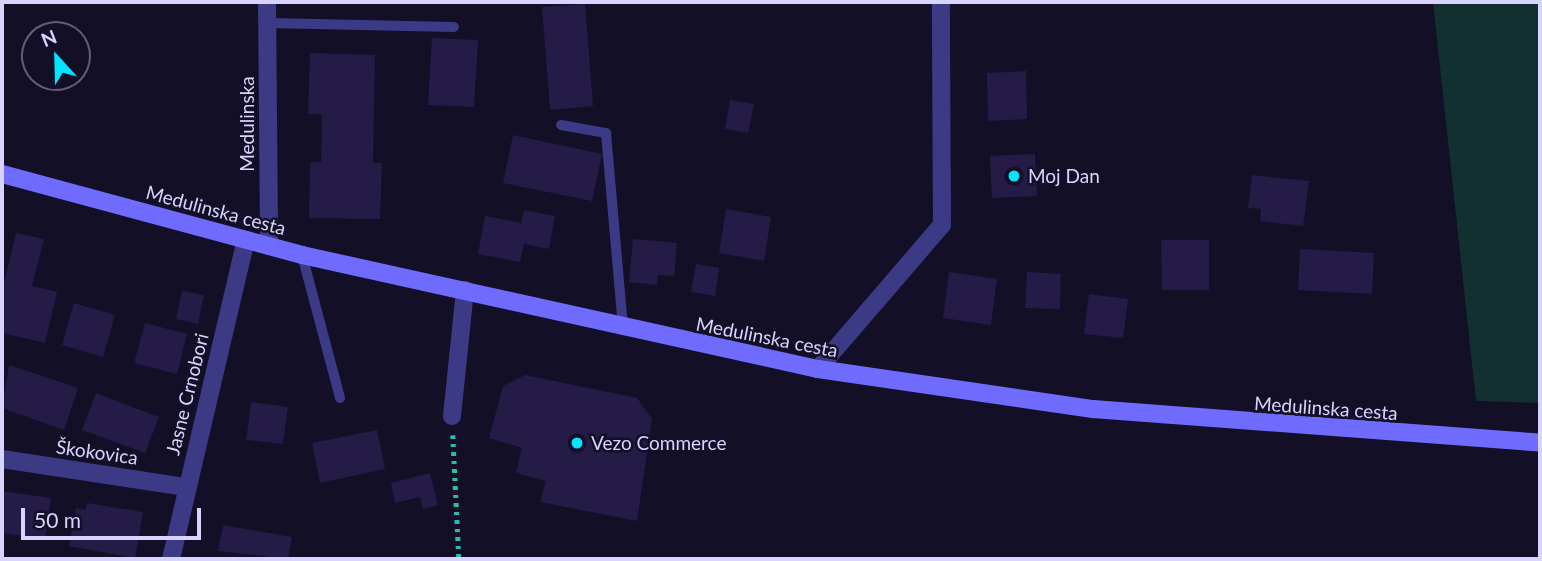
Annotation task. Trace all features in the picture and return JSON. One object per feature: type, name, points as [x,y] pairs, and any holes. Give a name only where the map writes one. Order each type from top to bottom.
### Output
[{"type":"main road","name":"Medulinska cesta","points":[[2,174],[302,255],[465,290],[623,329],[818,369],[1093,410],[1540,443]]},
{"type":"street","name":"Medulinska","points":[[267,2],[269,246]]},
{"type":"street","points":[[818,369],[942,225],[941,2]]},
{"type":"street","name":"Jasne Crnobori","points":[[171,559],[186,486],[246,240]]},
{"type":"street","points":[[452,416],[465,290]]},
{"type":"street","name":"Škokovica","points":[[2,459],[186,486]]},
{"type":"lane","points":[[268,23],[454,27]]},
{"type":"lane","points":[[561,125],[606,133],[623,329]]},
{"type":"lane","points":[[302,255],[340,398]]},
{"type":"path","points":[[452,416],[458,559]]},
{"type":"green space","points":[[1433,2],[1540,2],[1540,403],[1476,401]]},
{"type":"building","points":[[585,4],[593,106],[550,110],[542,7]]},
{"type":"building","points":[[432,38],[478,40],[474,107],[428,105]]},
{"type":"building","points":[[310,53],[375,55],[373,163],[382,163],[380,219],[309,218],[310,162],[321,162],[322,114],[308,114]]},
{"type":"building","points":[[1026,71],[1027,119],[988,121],[987,73]]},
{"type":"building","points":[[730,100],[754,104],[748,133],[725,129]]},
{"type":"building","points":[[513,135],[602,154],[592,201],[503,183]]},
{"type":"building","name":"Moj Dan","points":[[1035,154],[1037,196],[992,198],[990,156]]},
{"type":"building","points":[[1252,175],[1309,181],[1303,226],[1260,221],[1261,209],[1248,208]]},
{"type":"building","points":[[726,209],[771,217],[764,261],[719,253]]},
{"type":"building","points":[[524,210],[555,216],[549,249],[524,244],[520,262],[478,254],[485,216],[521,223]]},
{"type":"building","points":[[16,233],[44,239],[32,286],[57,292],[45,343],[2,333],[2,291]]},
{"type":"building","points":[[633,239],[677,243],[674,276],[658,275],[657,285],[629,282]]},
{"type":"building","points":[[1161,240],[1209,240],[1209,290],[1162,290]]},
{"type":"building","points":[[1300,249],[1374,253],[1372,294],[1298,290]]},
{"type":"building","points":[[696,264],[719,268],[715,296],[691,292]]},
{"type":"building","points":[[949,272],[997,279],[991,325],[943,318]]},
{"type":"building","points":[[1027,272],[1061,274],[1060,309],[1025,308]]},
{"type":"building","points":[[182,291],[204,295],[198,324],[176,319]]},
{"type":"building","points":[[1089,294],[1128,299],[1123,338],[1084,334]]},
{"type":"building","points":[[74,303],[115,315],[103,357],[62,345]]},
{"type":"building","points":[[145,323],[187,334],[177,374],[134,363]]},
{"type":"building","points":[[9,365],[78,388],[64,430],[2,408]]},
{"type":"building","name":"Vezo Commerce","points":[[525,375],[637,398],[652,419],[637,521],[540,502],[546,481],[516,473],[522,448],[489,438],[503,386]]},
{"type":"building","points":[[96,393],[159,417],[145,453],[82,430]]},
{"type":"building","points":[[251,402],[288,407],[283,444],[246,440]]},
{"type":"building","points":[[377,430],[385,469],[320,483],[312,443]]},
{"type":"building","points":[[430,473],[438,505],[423,509],[420,497],[395,503],[391,483]]},
{"type":"building","points":[[2,491],[51,498],[45,539],[2,533]]},
{"type":"building","points":[[87,503],[143,512],[135,558],[69,546],[76,508],[85,510]]},
{"type":"building","points":[[223,525],[292,537],[288,559],[218,551]]},
{"type":"place","name":"Moj Dan","points":[[1014,176]]},
{"type":"place","name":"Vezo Commerce","points":[[577,443]]}]
